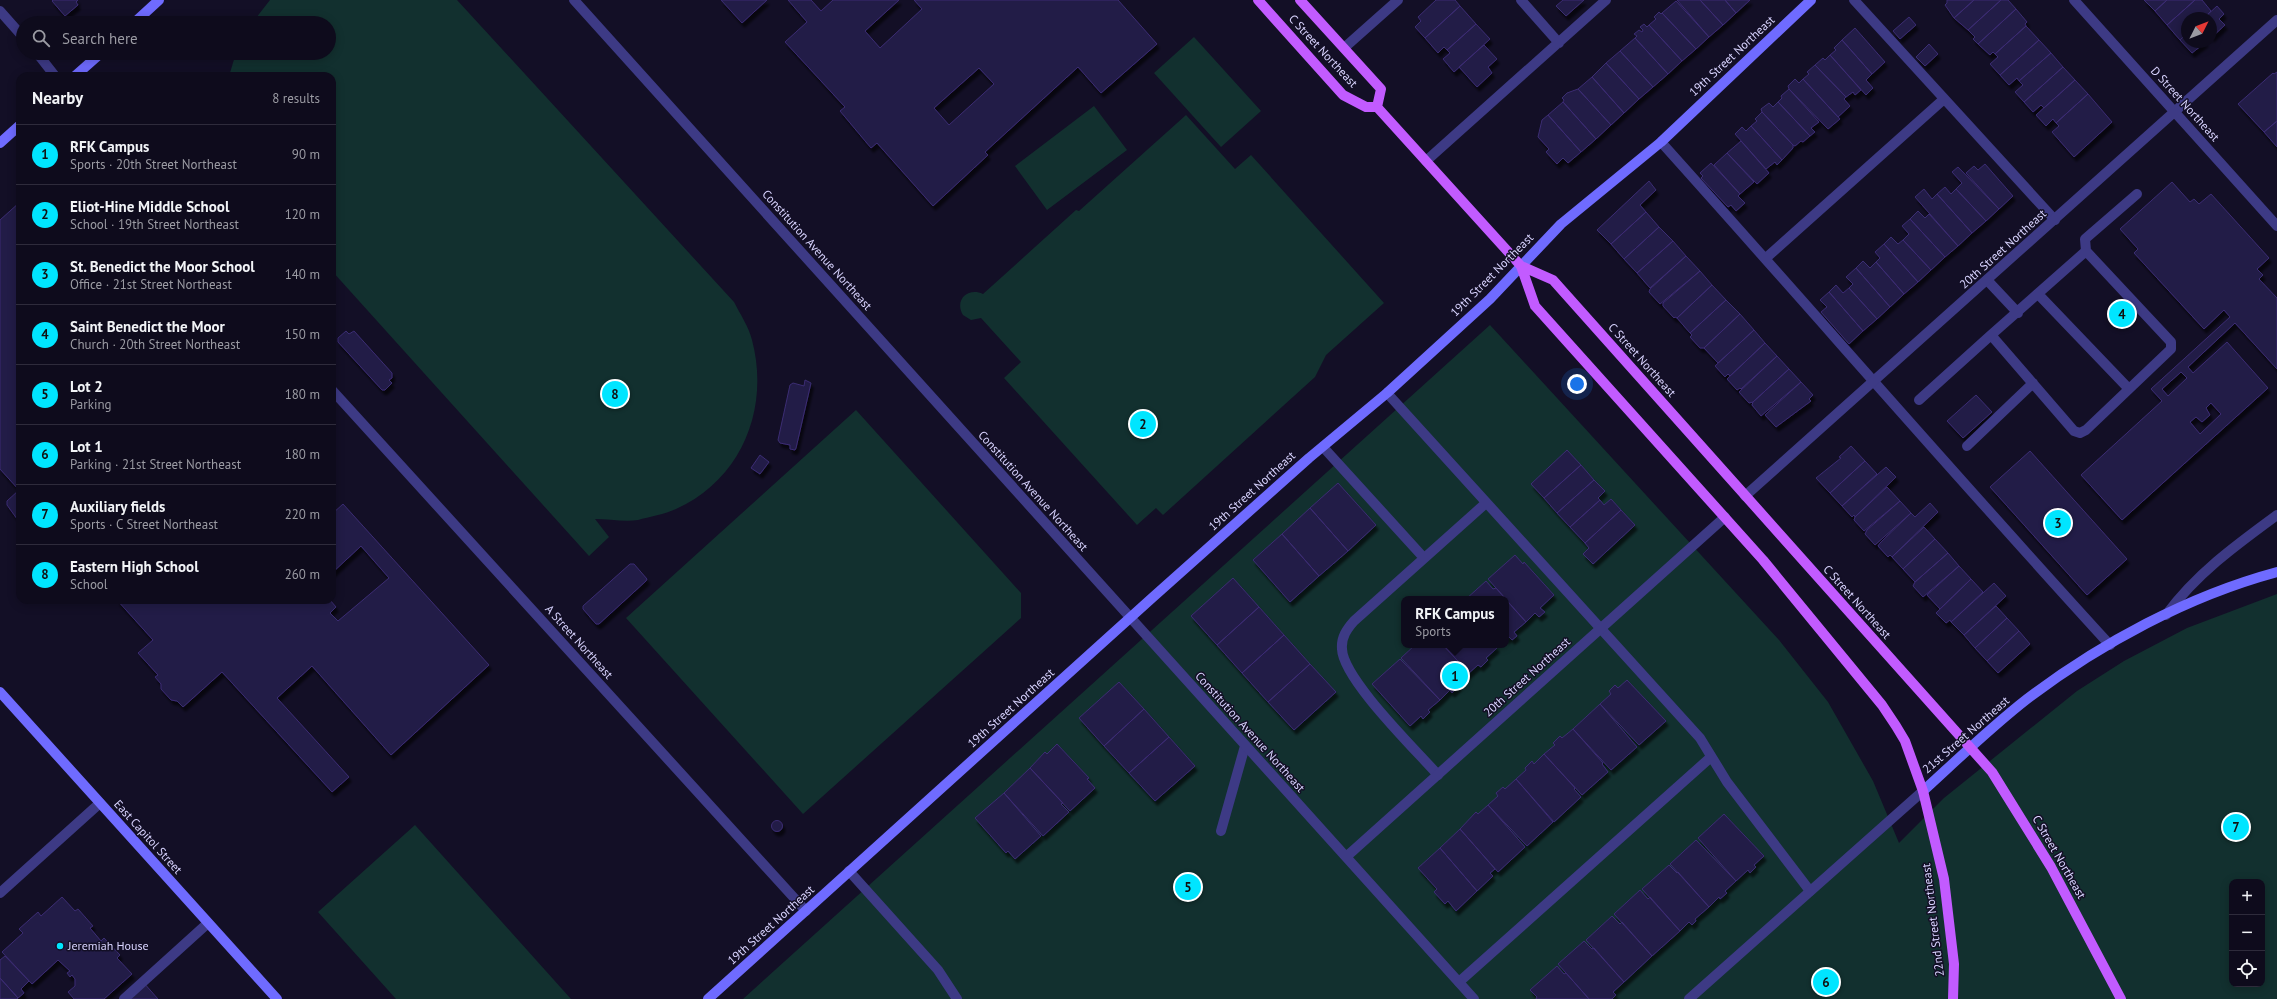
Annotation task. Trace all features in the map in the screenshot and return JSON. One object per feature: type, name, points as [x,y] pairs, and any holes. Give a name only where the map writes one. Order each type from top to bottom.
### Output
[{"type":"main road","points":[[142,16],[159,0]]},
{"type":"main road","name":"C Street Northeast","points":[[1258,0],[1343,95],[1366,107],[1377,107],[1521,266],[1535,306],[1725,517],[1882,705],[1905,741],[1923,791]]},
{"type":"main road","name":"C Street Northeast","points":[[1300,0],[1381,89],[1377,107]]},
{"type":"main road","name":"19th Street Northeast","points":[[708,999],[1322,446],[1387,392],[1490,299],[1561,224],[1661,142],[1811,0]]},
{"type":"main road","points":[[80,72],[93,60]]},
{"type":"main road","points":[[0,143],[16,129]]},
{"type":"main road","name":"C Street Northeast","points":[[1521,266],[1553,280],[1992,772],[2051,866],[2121,999]]},
{"type":"main road","points":[[2166,615],[2242,583],[2277,572]]},
{"type":"main road","name":"21st Street Northeast","points":[[1923,791],[1971,747],[2030,697],[2110,645],[2166,615]]},
{"type":"main road","name":"East Capitol Street","points":[[0,692],[277,999]]},
{"type":"main road","name":"22nd Street Northeast","points":[[1923,791],[1944,879],[1954,964],[1953,999]]},
{"type":"street","name":"Constitution Avenue Northeast","points":[[576,0],[1474,999]]},
{"type":"street","points":[[1344,48],[1398,0]]},
{"type":"street","points":[[1521,0],[1559,43]]},
{"type":"street","points":[[1426,161],[1606,0]]},
{"type":"street","points":[[1854,0],[2055,220]]},
{"type":"street","name":"D Street Northeast","points":[[2074,0],[2277,226]]},
{"type":"street","points":[[0,11],[16,29]]},
{"type":"street","name":"20th Street Northeast","points":[[1745,496],[2175,113],[2277,20]]},
{"type":"street","points":[[42,60],[52,72]]},
{"type":"street","points":[[1766,258],[1944,99]]},
{"type":"street","points":[[1661,142],[1766,258],[1873,382],[2110,645]]},
{"type":"street","points":[[1991,336],[2074,431],[2080,433],[2086,430],[2171,349],[2171,342],[2086,251],[2085,239],[2137,194]]},
{"type":"street","points":[[1919,400],[2086,251]]},
{"type":"street","points":[[1987,280],[2018,313]]},
{"type":"street","points":[[2038,294],[2129,389]]},
{"type":"street","points":[[1967,446],[2033,383]]},
{"type":"street","points":[[1387,392],[1700,738],[1727,782],[1810,890]]},
{"type":"street","name":"A Street Northeast","points":[[336,394],[806,911]]},
{"type":"street","points":[[1322,446],[1424,558]]},
{"type":"street","points":[[1438,775],[1357,683],[1347,666],[1342,649],[1342,640],[1349,627],[1486,503]]},
{"type":"street","name":"21st Street Northeast","points":[[2166,615],[2181,595],[2202,573],[2277,515]]},
{"type":"street","name":"20th Street Northeast","points":[[1346,857],[1725,517]]},
{"type":"street","points":[[1221,831],[1245,746]]},
{"type":"street","points":[[1459,982],[1711,757]]},
{"type":"street","name":"21st Street Northeast","points":[[1689,999],[1923,791]]},
{"type":"street","points":[[0,893],[100,803]]},
{"type":"street","points":[[849,871],[938,970],[957,999]]},
{"type":"street","points":[[124,999],[208,923]]},
{"type":"green space","points":[[270,0],[457,0],[734,302],[747,325],[751,335],[757,366],[757,391],[753,415],[746,439],[734,460],[718,480],[699,496],[676,509],[667,512],[633,521],[595,519],[609,537],[589,556],[336,275],[336,72],[230,72],[234,60],[336,60],[336,16],[257,16]]},
{"type":"green space","points":[[1194,37],[1261,111],[1221,147],[1154,73]]},
{"type":"green space","points":[[1094,106],[1127,150],[1047,210],[1015,166]]},
{"type":"green space","points":[[1186,115],[1235,169],[1251,155],[1384,303],[1326,355],[1315,377],[1163,515],[1156,508],[1137,525],[1004,378],[1021,362],[981,318],[971,320],[963,315],[960,304],[964,296],[972,292],[983,294],[1076,210],[1079,211]]},
{"type":"green space","points":[[1490,325],[1779,640],[1828,702],[1873,781],[1899,843],[1944,798],[2077,691],[2124,661],[2187,628],[2277,594],[2277,999],[743,999]]},
{"type":"green space","points":[[856,410],[1021,593],[1021,618],[803,814],[626,618]]},
{"type":"green space","points":[[415,825],[571,999],[396,999],[318,912]]},
{"type":"building","points":[[78,0],[76,2],[78,5],[65,16],[52,1]]},
{"type":"building","points":[[721,0],[767,0],[742,23]]},
{"type":"building","points":[[788,0],[811,0],[821,11],[833,0],[899,0],[865,31],[880,48],[922,9],[914,0],[1118,0],[1157,44],[1101,93],[1078,67],[985,152],[988,155],[933,206],[877,143],[871,148],[840,111],[845,107],[785,42],[807,22]],"holes":[[[979,68],[994,84],[949,125],[934,108]]]},
{"type":"building","points":[[1436,0],[1455,0],[1460,6],[1425,38],[1415,27],[1421,21],[1418,17]]},
{"type":"building","points":[[1563,0],[1584,0],[1566,16],[1556,6]]},
{"type":"building","points":[[1677,0],[1700,0],[1723,25],[1709,37]]},
{"type":"building","points":[[1700,0],[1725,0],[1736,13],[1723,25]]},
{"type":"building","points":[[1725,0],[1750,0],[1736,13]]},
{"type":"building","points":[[1947,0],[1974,0],[1954,18],[1945,5]]},
{"type":"building","points":[[1974,0],[2001,0],[1968,30],[1954,18]]},
{"type":"building","points":[[2001,0],[2008,0],[2016,9],[1978,44],[1973,39],[1975,37],[1968,30]]},
{"type":"building","points":[[2144,0],[2167,0],[2155,11]]},
{"type":"building","points":[[2167,0],[2195,0],[2167,25],[2155,11]]},
{"type":"building","points":[[2195,0],[2202,0],[2211,11],[2210,12],[2182,12]]},
{"type":"building","points":[[1676,1],[1709,37],[1696,49],[1662,13]]},
{"type":"building","points":[[1460,6],[1476,24],[1447,50],[1444,47],[1438,53],[1425,38]]},
{"type":"building","points":[[2217,6],[2224,14],[2219,19],[2225,25],[2217,32],[2217,12],[2210,12]]},
{"type":"building","points":[[2016,9],[2027,22],[2025,24],[2026,26],[1995,54],[1993,52],[1990,55],[1978,44]]},
{"type":"building","points":[[1659,12],[1661,14],[1662,13],[1696,49],[1682,61],[1649,25],[1656,19],[1654,17]]},
{"type":"building","points":[[2181,12],[2180,40],[2167,25]]},
{"type":"building","points":[[1909,17],[1916,25],[1900,39],[1893,31]]},
{"type":"building","points":[[1476,24],[1490,39],[1454,72],[1443,59],[1450,53],[1447,50]]},
{"type":"building","points":[[1644,24],[1647,27],[1649,25],[1682,61],[1668,74],[1635,38],[1637,36],[1634,34],[1639,30],[1642,32],[1643,30],[1640,27]]},
{"type":"building","points":[[2026,26],[2039,40],[2000,75],[1990,64],[1998,57],[1995,54]]},
{"type":"building","points":[[1855,28],[1885,62],[1872,74],[1842,40]]},
{"type":"building","points":[[1635,38],[1668,74],[1653,87],[1620,51]]},
{"type":"building","points":[[1842,40],[1872,74],[1866,80],[1873,88],[1866,95],[1830,55],[1836,50],[1834,48]]},
{"type":"building","points":[[2039,40],[2051,53],[2019,81],[2017,78],[2009,85],[2000,75]]},
{"type":"building","points":[[1929,44],[1938,54],[1925,66],[1916,57]]},
{"type":"building","points":[[1484,45],[1497,59],[1488,67],[1492,73],[1477,87],[1459,67]]},
{"type":"building","points":[[2187,48],[2198,48],[2192,53]]},
{"type":"building","points":[[1620,51],[1653,87],[1639,99],[1606,63]]},
{"type":"building","points":[[2051,53],[2063,67],[2024,102],[2015,92],[2023,85],[2019,81]]},
{"type":"building","points":[[1830,55],[1861,90],[1855,95],[1853,92],[1846,97],[1815,65],[1823,58],[1825,60]]},
{"type":"building","points":[[1606,63],[1639,99],[1624,113],[1592,77]]},
{"type":"building","points":[[1815,65],[1846,97],[1844,99],[1850,106],[1838,117],[1803,79],[1809,74],[1807,72]]},
{"type":"building","points":[[2063,67],[2075,80],[2044,108],[2041,105],[2033,112],[2024,102]]},
{"type":"building","points":[[2277,72],[2277,121],[2264,132],[2238,104],[2273,73],[2274,74]]},
{"type":"building","points":[[1592,77],[1624,113],[1611,125],[1578,89]]},
{"type":"building","points":[[1795,79],[1799,83],[1803,79],[1840,119],[1828,129],[1789,89],[1788,86]]},
{"type":"building","points":[[2075,80],[2088,94],[2056,123],[2053,119],[2046,126],[2036,115]]},
{"type":"building","points":[[1578,89],[1611,125],[1596,139],[1563,102],[1564,100],[1562,98],[1567,93]]},
{"type":"building","points":[[1789,89],[1819,122],[1811,128],[1815,132],[1810,136],[1778,102],[1782,98],[1781,96]]},
{"type":"building","points":[[2088,94],[2112,122],[2074,157],[2052,132],[2059,126],[2056,123]]},
{"type":"building","points":[[1563,102],[1596,139],[1581,152],[1548,115]]},
{"type":"building","points":[[1778,102],[1810,136],[1795,146],[1762,112],[1761,109],[1769,103],[1773,107]]},
{"type":"building","points":[[1762,112],[1793,145],[1793,148],[1782,160],[1751,126],[1757,121],[1755,119]]},
{"type":"building","points":[[1548,115],[1581,152],[1568,163],[1563,158],[1557,164],[1546,152],[1549,149],[1538,137],[1542,120]]},
{"type":"building","points":[[2277,121],[2277,147],[2264,132]]},
{"type":"building","points":[[1751,126],[1782,160],[1777,165],[1775,162],[1766,169],[1735,134],[1742,127],[1746,131]]},
{"type":"building","points":[[1741,141],[1769,173],[1757,184],[1727,153]]},
{"type":"building","points":[[1727,153],[1754,182],[1740,194],[1714,165]]},
{"type":"building","points":[[1711,163],[1740,194],[1738,196],[1745,203],[1736,211],[1731,205],[1728,207],[1701,178],[1703,176],[1700,173]]},
{"type":"building","points":[[1985,164],[2013,196],[1999,209],[1966,173],[1974,166],[1978,170]]},
{"type":"building","points":[[1958,167],[1999,209],[1986,221],[1956,189],[1962,183],[1952,172]]},
{"type":"building","points":[[1649,181],[1656,190],[1640,205],[1646,212],[1611,244],[1597,230]]},
{"type":"building","points":[[2172,182],[2190,202],[2194,199],[2199,204],[2211,194],[2269,258],[2257,269],[2263,275],[2259,279],[2277,298],[2277,369],[2235,323],[2188,367],[2193,373],[2227,342],[2268,388],[2122,520],[2081,475],[2162,401],[2151,389],[2230,317],[2224,310],[2204,329],[2134,253],[2138,249],[2120,229]],"holes":[[[2181,372],[2187,378],[2168,396],[2162,389]],[[2211,403],[2221,414],[2200,434],[2190,422],[2196,417],[2202,422],[2210,415],[2206,408]]]},
{"type":"building","points":[[1945,187],[1951,194],[1956,189],[1986,221],[1972,233],[1937,194]]},
{"type":"building","points":[[1924,189],[1932,199],[1937,194],[1972,233],[1958,246],[1915,197]]},
{"type":"building","points":[[16,206],[16,487],[0,469],[0,220]]},
{"type":"building","points":[[1918,211],[1925,218],[1929,214],[1958,246],[1945,257],[1910,219]]},
{"type":"building","points":[[1646,212],[1659,227],[1624,259],[1611,244]]},
{"type":"building","points":[[1910,219],[1945,257],[1931,270],[1903,240],[1909,234],[1902,226]]},
{"type":"building","points":[[1659,227],[1673,241],[1637,273],[1624,259]]},
{"type":"building","points":[[1891,237],[1898,244],[1903,240],[1931,270],[1918,282],[1884,244]]},
{"type":"building","points":[[1673,241],[1686,256],[1650,288],[1637,273]]},
{"type":"building","points":[[1884,244],[1918,282],[1904,294],[1876,262],[1880,258],[1875,252]]},
{"type":"building","points":[[1686,256],[1700,271],[1660,304],[1649,292],[1650,289]]},
{"type":"building","points":[[1863,261],[1870,268],[1876,262],[1904,294],[1890,307],[1856,268]]},
{"type":"building","points":[[1856,268],[1890,307],[1877,319],[1849,288],[1853,284],[1846,277]]},
{"type":"building","points":[[1700,271],[1712,285],[1677,318],[1674,318],[1663,306],[1663,303]]},
{"type":"building","points":[[1712,285],[1726,300],[1690,333],[1677,318]]},
{"type":"building","points":[[1836,285],[1843,293],[1849,288],[1877,319],[1863,331],[1829,292]]},
{"type":"building","points":[[1829,292],[1863,331],[1849,344],[1821,312],[1827,307],[1820,300]]},
{"type":"building","points":[[1726,300],[1740,314],[1704,348],[1700,348],[1690,337],[1692,335],[1690,333]]},
{"type":"building","points":[[1740,314],[1754,330],[1718,363],[1704,348]]},
{"type":"building","points":[[1754,330],[1765,343],[1730,376],[1728,374],[1725,377],[1715,366]]},
{"type":"building","points":[[346,331],[349,334],[354,331],[392,373],[392,378],[389,380],[392,383],[385,390],[382,390],[338,342],[338,338]]},
{"type":"building","points":[[1765,343],[1777,356],[1741,389],[1740,388],[1737,390],[1727,379]]},
{"type":"building","points":[[1777,356],[1789,369],[1753,402],[1749,403],[1739,392]]},
{"type":"building","points":[[1789,369],[1801,382],[1761,416],[1752,405],[1753,402]]},
{"type":"building","points":[[805,380],[811,383],[795,450],[790,449],[790,445],[780,443],[778,440],[790,385],[793,383],[804,386]]},
{"type":"building","points":[[1801,382],[1813,395],[1809,399],[1811,401],[1776,427],[1765,415]]},
{"type":"building","points":[[1976,395],[1992,412],[1963,438],[1947,421]]},
{"type":"building","points":[[1851,446],[1865,461],[1830,493],[1816,478],[1841,458],[1839,457]]},
{"type":"building","points":[[1567,450],[1581,465],[1544,498],[1531,484]]},
{"type":"building","points":[[2030,451],[2127,559],[2087,595],[1990,487]]},
{"type":"building","points":[[760,455],[769,462],[760,474],[751,468]]},
{"type":"building","points":[[1865,461],[1877,474],[1842,506],[1830,493]]},
{"type":"building","points":[[1581,465],[1594,480],[1557,513],[1544,498]]},
{"type":"building","points":[[1886,467],[1896,477],[1855,517],[1854,515],[1852,517],[1842,506]]},
{"type":"building","points":[[1594,480],[1605,491],[1598,498],[1600,500],[1570,527],[1557,513]]},
{"type":"building","points":[[1338,483],[1376,525],[1348,551],[1310,508]]},
{"type":"building","points":[[1887,487],[1900,501],[1864,531],[1854,520],[1855,517]]},
{"type":"building","points":[[16,493],[16,517],[7,505],[7,501]]},
{"type":"building","points":[[1611,499],[1621,510],[1585,543],[1570,527],[1600,500],[1604,505]]},
{"type":"building","points":[[1900,501],[1911,513],[1875,545],[1865,534],[1867,530]]},
{"type":"building","points":[[1930,503],[1938,512],[1892,557],[1890,555],[1888,557],[1878,546],[1880,543],[1911,513],[1915,517]]},
{"type":"building","points":[[343,504],[489,665],[391,755],[312,666],[277,698],[349,777],[332,792],[222,672],[183,707],[177,701],[171,700],[161,689],[161,684],[155,677],[158,675],[138,653],[153,640],[121,604],[333,604],[336,607],[330,613],[338,621],[389,578],[361,546],[336,569],[336,510]]},
{"type":"building","points":[[1310,508],[1348,551],[1319,576],[1282,534]]},
{"type":"building","points":[[1621,510],[1635,525],[1593,564],[1583,554],[1589,548],[1585,543]]},
{"type":"building","points":[[1924,527],[1935,539],[1903,569],[1892,557]]},
{"type":"building","points":[[1282,534],[1319,576],[1290,602],[1253,560]]},
{"type":"building","points":[[1935,539],[1948,553],[1915,582],[1903,569]]},
{"type":"building","points":[[1948,553],[1959,566],[1923,597],[1913,586],[1915,582]]},
{"type":"building","points":[[1515,555],[1523,564],[1524,562],[1554,595],[1540,608],[1545,612],[1539,617],[1535,613],[1526,622],[1509,603],[1509,596],[1503,596],[1488,579]]},
{"type":"building","points":[[630,564],[634,564],[647,579],[646,581],[599,624],[596,624],[583,609],[583,606]]},
{"type":"building","points":[[1959,566],[1971,579],[1940,609],[1927,595]]},
{"type":"building","points":[[1233,578],[1259,607],[1217,645],[1191,616]]},
{"type":"building","points":[[1971,579],[1983,592],[1951,622],[1950,620],[1946,623],[1936,613]]},
{"type":"building","points":[[1486,581],[1493,589],[1496,588],[1503,596],[1469,596]]},
{"type":"building","points":[[1994,583],[2006,596],[1964,635],[1951,622]]},
{"type":"building","points":[[1509,603],[1526,622],[1514,632],[1517,636],[1512,640],[1509,637]]},
{"type":"building","points":[[1996,606],[2007,618],[1975,648],[1964,635]]},
{"type":"building","points":[[1259,607],[1284,635],[1242,673],[1217,645]]},
{"type":"building","points":[[2007,618],[2019,631],[1987,661],[1975,648]]},
{"type":"building","points":[[2019,631],[2030,644],[1998,673],[1987,661]]},
{"type":"building","points":[[1284,635],[1310,664],[1268,702],[1242,673]]},
{"type":"building","points":[[1412,648],[1446,648],[1469,673],[1457,684],[1459,686],[1452,693],[1450,690],[1440,700],[1401,658]]},
{"type":"building","points":[[1446,648],[1497,648],[1486,658],[1488,660],[1481,667],[1478,665],[1469,673]]},
{"type":"building","points":[[1400,659],[1440,700],[1428,710],[1430,712],[1423,719],[1421,716],[1410,726],[1372,684]]},
{"type":"building","points":[[1310,664],[1336,692],[1294,730],[1268,702]]},
{"type":"building","points":[[1627,680],[1666,721],[1639,745],[1600,704],[1611,694],[1609,691],[1615,685],[1618,688]]},
{"type":"building","points":[[1119,682],[1144,709],[1104,746],[1079,718]]},
{"type":"building","points":[[1600,704],[1637,747],[1611,770],[1573,729]]},
{"type":"building","points":[[1144,709],[1169,737],[1129,773],[1104,746]]},
{"type":"building","points":[[1573,729],[1603,763],[1602,764],[1608,772],[1582,795],[1544,754],[1555,745],[1553,743],[1560,736],[1562,738]]},
{"type":"building","points":[[1169,737],[1195,766],[1155,801],[1129,773]]},
{"type":"building","points":[[1057,744],[1089,778],[1087,779],[1095,788],[1070,811],[1030,768],[1045,752],[1047,754]]},
{"type":"building","points":[[1544,754],[1575,788],[1574,789],[1581,797],[1554,822],[1516,779],[1526,770],[1525,768],[1532,761],[1534,764]]},
{"type":"building","points":[[1030,768],[1063,803],[1061,804],[1069,812],[1043,836],[1004,793]]},
{"type":"building","points":[[1516,779],[1553,822],[1527,846],[1488,805],[1498,796],[1496,793],[1503,787],[1505,789]]},
{"type":"building","points":[[1004,793],[1041,836],[1015,859],[1008,851],[1006,853],[975,818]]},
{"type":"building","points":[[1488,805],[1525,847],[1498,872],[1460,829],[1476,812],[1478,814]]},
{"type":"building","points":[[1724,814],[1764,856],[1754,865],[1756,867],[1750,873],[1748,870],[1736,881],[1698,838]]},
{"type":"building","points":[[775,821],[779,821],[781,822],[781,830],[775,831],[772,828],[772,824]]},
{"type":"building","points":[[1460,829],[1495,869],[1490,873],[1493,876],[1477,891],[1440,848]]},
{"type":"building","points":[[1696,840],[1736,881],[1725,891],[1727,893],[1720,899],[1719,897],[1709,907],[1670,864]]},
{"type":"building","points":[[1440,848],[1477,891],[1456,911],[1448,901],[1445,904],[1434,892],[1437,889],[1418,868]]},
{"type":"building","points":[[1669,865],[1677,873],[1678,872],[1709,907],[1695,919],[1696,921],[1692,925],[1689,922],[1680,931],[1642,889]]},
{"type":"building","points":[[1640,890],[1648,899],[1650,897],[1680,931],[1652,956],[1614,914]]},
{"type":"building","name":"Jeremiah House","points":[[62,897],[75,911],[78,909],[93,926],[90,928],[101,941],[104,938],[120,955],[117,958],[132,974],[104,999],[74,999],[68,992],[75,986],[75,979],[72,975],[70,977],[67,973],[70,971],[58,960],[32,984],[2,952],[23,933],[19,929],[38,912],[41,916]]},
{"type":"building","points":[[1612,916],[1620,924],[1622,922],[1652,956],[1624,982],[1586,940]]},
{"type":"building","points":[[1584,941],[1592,949],[1594,948],[1624,982],[1613,992],[1616,995],[1612,999],[1589,999],[1558,964]]},
{"type":"building","points":[[5,956],[29,981],[21,989],[24,993],[18,998],[0,978],[0,960]]},
{"type":"building","points":[[1557,966],[1564,974],[1566,973],[1589,999],[1536,999],[1537,997],[1530,990]]},
{"type":"building","points":[[0,978],[18,998],[17,999],[0,999]]},
{"type":"building","points":[[143,982],[158,999],[124,999]]},
{"type":"place","name":"Saint Benedict the Moor","points":[[2122,314]]},
{"type":"place","name":"Eastern High School","points":[[615,394]]},
{"type":"place","name":"Eliot-Hine Middle School","points":[[1143,424]]},
{"type":"place","name":"St. Benedict the Moor School","points":[[2058,523]]},
{"type":"place","name":"RFK Campus","points":[[1455,676]]},
{"type":"place","name":"Auxiliary fields","points":[[2236,827]]},
{"type":"place","name":"Lot 2","points":[[1188,887]]},
{"type":"place","name":"Jeremiah House","points":[[60,946]]},
{"type":"place","name":"Lot 1","points":[[1826,982]]}]
